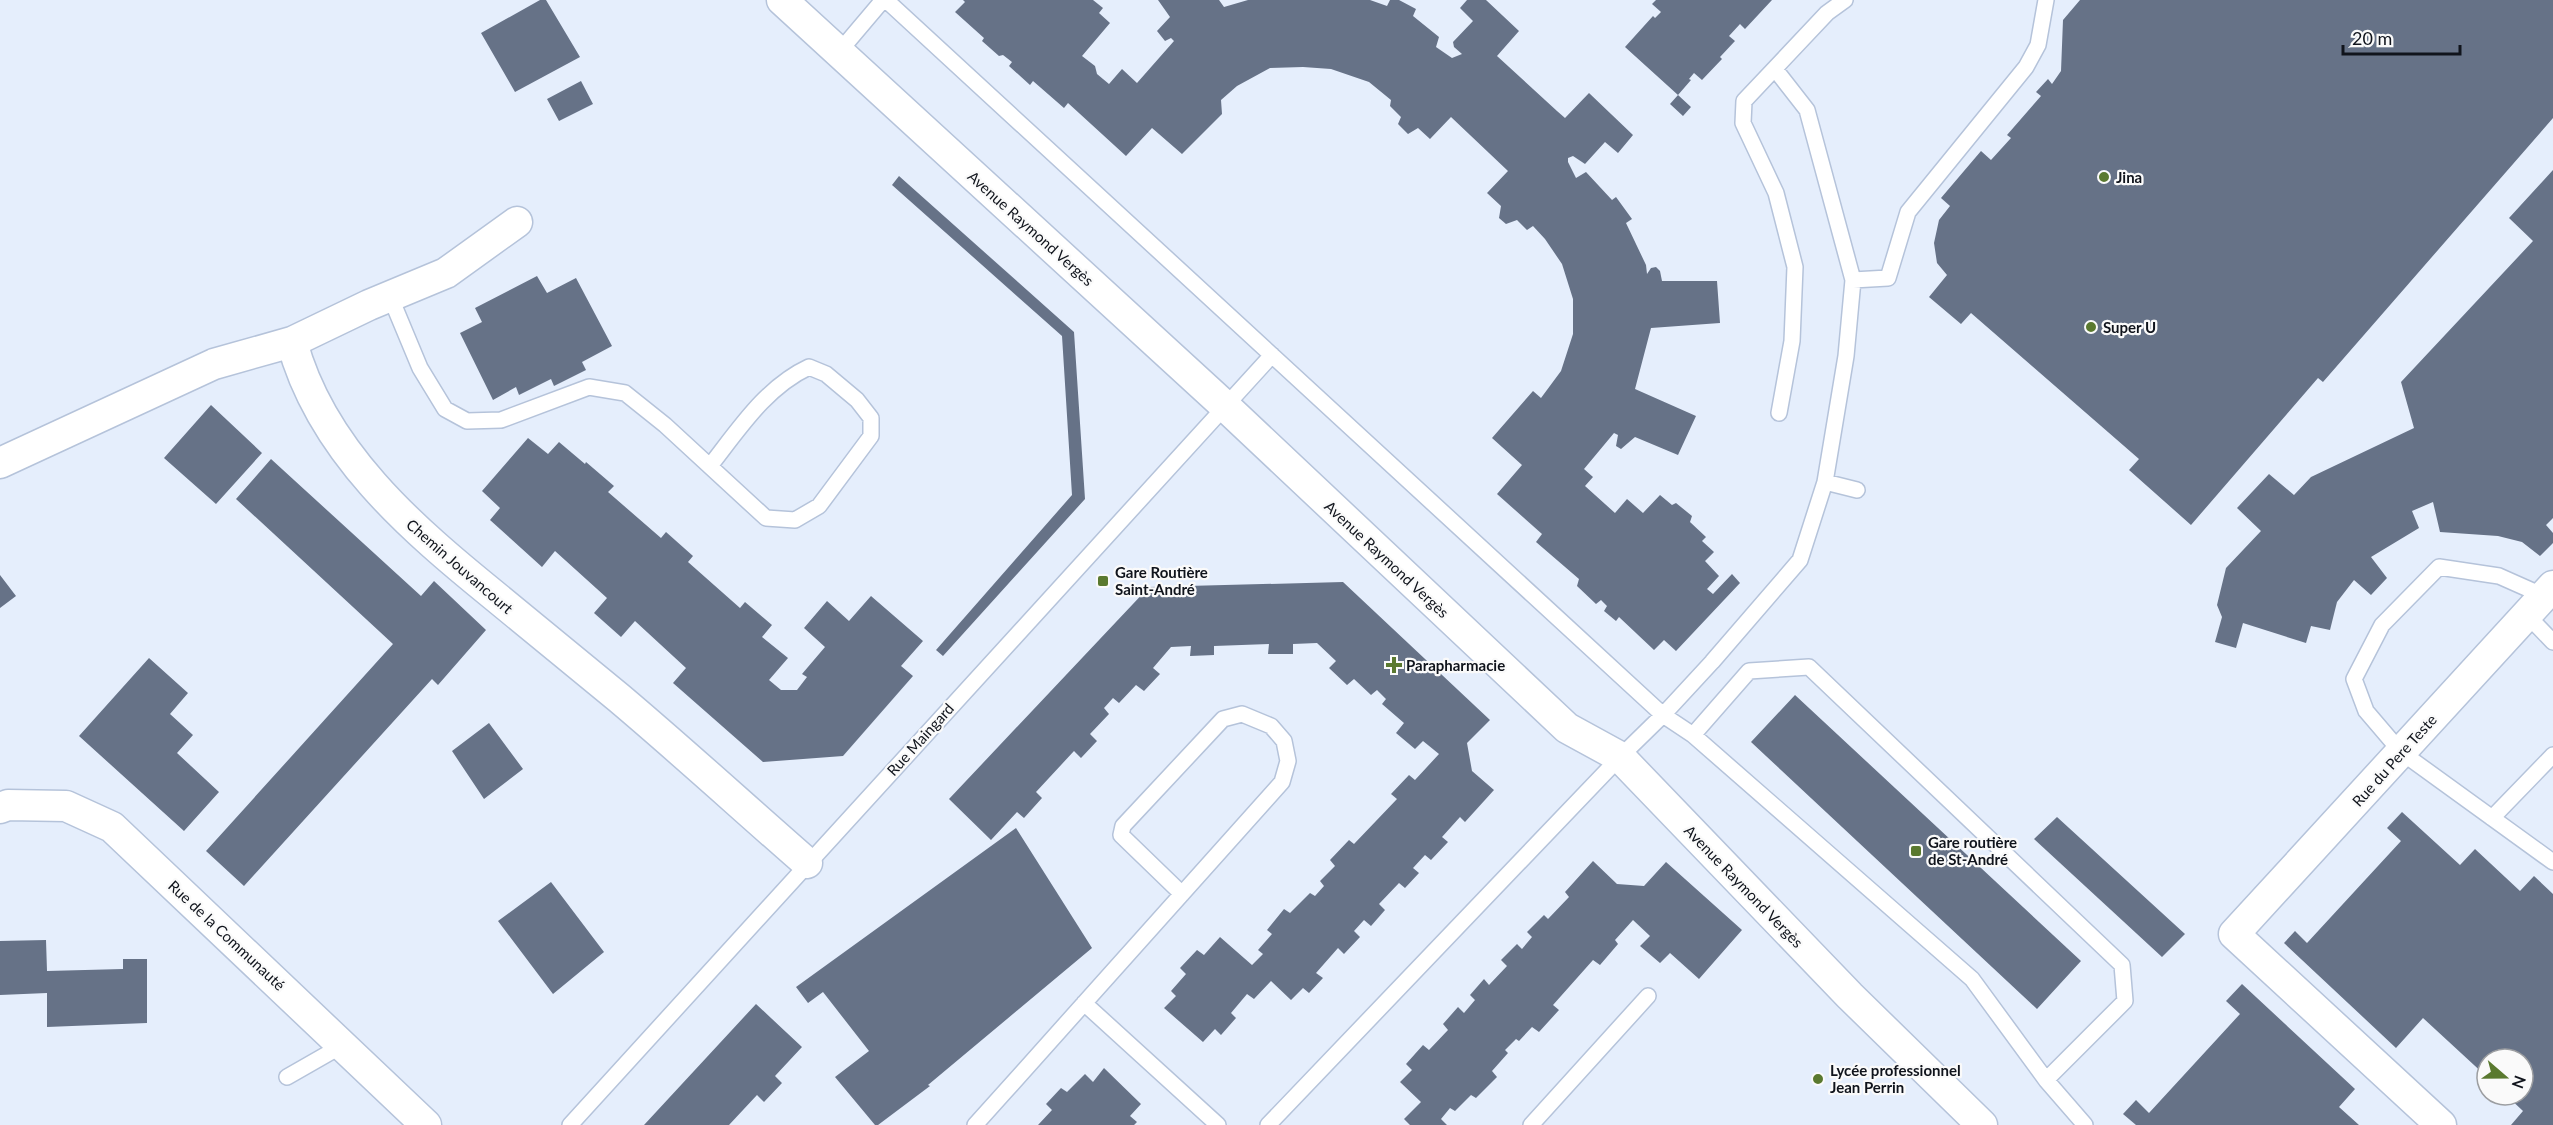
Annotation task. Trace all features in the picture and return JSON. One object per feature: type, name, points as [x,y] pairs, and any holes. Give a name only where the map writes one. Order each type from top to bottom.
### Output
[{"type":"street","name":"Avenue Raymond Vergès","points":[[782,0],[1225,405],[1567,728],[1620,757],[1850,996],[1982,1125]]},
{"type":"street","points":[[0,463],[214,364],[292,342],[390,296],[446,273],[517,222]]},
{"type":"street","name":"Chemin Jouvancourt","points":[[292,342],[298,368],[329,426],[368,480],[429,542],[621,700],[807,863]]},
{"type":"street","name":"Rue du Pere Teste","points":[[2441,1125],[2234,934],[2541,599]]},
{"type":"street","name":"Rue de la Communauté","points":[[0,808],[8,804],[66,806],[112,827],[426,1125]]},
{"type":"lane","points":[[839,52],[885,0],[1663,715],[1693,735],[1972,978],[2046,1080],[2085,1125]]},
{"type":"lane","points":[[1779,413],[1792,341],[1795,267],[1776,193],[1743,123],[1742,112],[1744,102],[1827,14],[1845,0]]},
{"type":"lane","points":[[1852,280],[1888,278],[1908,212],[2026,67],[2038,45],[2046,0]]},
{"type":"lane","points":[[1268,1125],[1620,757],[1663,715],[1800,560],[1825,482],[1846,356],[1852,280],[1807,110],[1775,69]]},
{"type":"lane","points":[[390,296],[420,368],[445,409],[467,421],[501,420],[589,387],[625,393],[710,465],[766,518],[795,520],[819,506],[871,436],[871,418],[850,393],[826,374],[809,367],[790,376],[766,396],[710,465]]},
{"type":"lane","name":"Rue Maingard","points":[[570,1125],[1272,355]]},
{"type":"lane","points":[[1825,482],[1857,490]]},
{"type":"lane","points":[[2553,642],[2541,599],[2499,576],[2439,567],[2382,625],[2354,680],[2366,711],[2401,752],[2553,862]]},
{"type":"lane","points":[[1693,735],[1749,671],[1809,667],[2122,965],[2125,1001],[2046,1080]]},
{"type":"lane","points":[[975,1125],[1182,894],[1282,782],[1288,761],[1284,741],[1271,726],[1242,714],[1223,719],[1123,826],[1121,835],[1127,842],[1182,894]]},
{"type":"lane","points":[[2492,818],[2553,755]]},
{"type":"lane","points":[[1531,1125],[1648,996]]},
{"type":"lane","points":[[1084,1003],[1218,1125]]},
{"type":"lane","points":[[287,1077],[343,1045]]},
{"type":"building","points":[[540,0],[546,0],[580,57],[515,92],[481,33]]},
{"type":"building","points":[[963,0],[1093,0],[1103,8],[1099,13],[1110,23],[1082,56],[1095,66],[1097,74],[1109,84],[1122,69],[1137,83],[1174,41],[1171,38],[1165,41],[1157,31],[1170,17],[1158,0],[1219,0],[1224,7],[1248,0],[1370,0],[1387,6],[1390,0],[1399,0],[1416,9],[1413,16],[1439,37],[1436,47],[1452,58],[1462,54],[1454,47],[1453,42],[1473,21],[1460,8],[1467,0],[1486,0],[1519,31],[1497,56],[1565,118],[1589,93],[1633,135],[1618,153],[1605,142],[1585,164],[1573,156],[1568,158],[1568,162],[1576,178],[1586,172],[1612,200],[1616,197],[1632,219],[1626,223],[1646,265],[1647,274],[1651,268],[1656,267],[1660,271],[1662,281],[1717,281],[1720,323],[1651,328],[1635,389],[1696,416],[1678,455],[1635,437],[1621,449],[1616,446],[1618,435],[1614,433],[1584,469],[1593,477],[1585,486],[1615,513],[1627,499],[1643,513],[1660,495],[1672,505],[1676,503],[1692,516],[1690,522],[1706,537],[1702,541],[1714,552],[1705,561],[1719,576],[1707,589],[1713,594],[1732,574],[1740,583],[1676,651],[1664,640],[1654,650],[1619,617],[1616,621],[1604,611],[1607,606],[1601,600],[1596,604],[1577,586],[1579,579],[1536,542],[1542,534],[1497,494],[1522,465],[1492,438],[1533,391],[1541,398],[1561,371],[1573,334],[1573,299],[1562,264],[1545,239],[1533,226],[1527,230],[1517,220],[1506,224],[1499,218],[1501,206],[1487,193],[1508,171],[1451,117],[1430,139],[1418,128],[1408,134],[1398,124],[1401,117],[1390,106],[1391,100],[1369,82],[1331,69],[1270,68],[1237,86],[1221,100],[1222,114],[1182,154],[1152,128],[1126,156],[1068,103],[1064,108],[1033,81],[1030,85],[1009,66],[1012,62],[1003,55],[999,56],[982,41],[984,38],[955,12],[965,2]]},
{"type":"building","points":[[1656,0],[1772,0],[1745,29],[1740,24],[1729,36],[1735,41],[1702,80],[1694,73],[1678,95],[1625,47],[1653,16],[1655,18],[1661,12],[1652,4]]},
{"type":"building","points":[[2080,0],[2553,0],[2553,118],[2323,382],[2318,378],[2191,525],[2129,470],[2139,459],[1971,313],[1961,324],[1929,297],[1947,275],[1937,263],[1934,243],[1939,220],[1950,206],[1941,198],[1981,151],[1991,160],[2011,138],[2007,135],[2041,96],[2036,92],[2048,79],[2052,84],[2061,71],[2063,20]]},
{"type":"building","points":[[581,81],[593,104],[559,121],[547,99]]},
{"type":"building","points":[[1678,95],[1691,107],[1683,116],[1670,104]]},
{"type":"building","points":[[2553,170],[2553,518],[2546,525],[2553,533],[2553,543],[2540,556],[2522,542],[2498,536],[2440,532],[2433,502],[2412,511],[2419,528],[2371,557],[2387,578],[2371,595],[2354,580],[2337,602],[2330,630],[2311,626],[2306,643],[2243,623],[2236,648],[2215,642],[2222,617],[2217,605],[2226,568],[2261,531],[2237,508],[2269,474],[2294,495],[2311,477],[2414,428],[2401,382],[2533,241],[2509,218]]},
{"type":"building","points":[[899,176],[1074,332],[1085,499],[943,656],[936,650],[1072,495],[1062,336],[892,185]]},
{"type":"building","points":[[537,276],[547,293],[576,278],[612,346],[582,362],[586,370],[554,386],[551,379],[519,395],[516,387],[493,400],[460,333],[482,322],[475,308]]},
{"type":"building","points":[[211,405],[262,453],[216,504],[164,458]]},
{"type":"building","points":[[528,438],[548,454],[559,442],[585,464],[586,462],[614,486],[608,492],[661,538],[666,532],[693,556],[688,562],[740,608],[745,602],[772,625],[762,637],[788,658],[769,680],[781,690],[797,690],[807,677],[802,674],[825,647],[804,628],[827,601],[849,621],[871,596],[923,641],[901,666],[913,676],[843,756],[763,762],[673,683],[686,668],[635,621],[621,637],[594,613],[607,598],[555,551],[542,567],[490,520],[500,508],[482,491]]},
{"type":"building","points":[[271,459],[421,596],[434,581],[486,630],[438,685],[432,679],[244,886],[206,851],[393,644],[236,499]]},
{"type":"building","points":[[0,575],[16,596],[0,608]]},
{"type":"building","points":[[1343,582],[1490,720],[1467,743],[1472,771],[1494,790],[1465,822],[1460,817],[1442,837],[1448,842],[1431,860],[1425,855],[1413,868],[1419,873],[1405,888],[1399,883],[1379,904],[1385,910],[1371,926],[1364,920],[1354,931],[1360,937],[1344,954],[1338,948],[1316,973],[1323,978],[1309,993],[1303,988],[1291,1000],[1271,981],[1254,999],[1247,994],[1231,1013],[1236,1018],[1221,1035],[1215,1029],[1203,1042],[1164,1008],[1176,996],[1171,991],[1186,974],[1180,968],[1197,950],[1204,955],[1220,937],[1252,965],[1263,954],[1258,950],[1272,934],[1267,930],[1284,909],[1290,913],[1310,893],[1315,896],[1324,886],[1320,881],[1335,866],[1330,860],[1349,840],[1354,844],[1397,799],[1391,794],[1409,775],[1415,780],[1439,754],[1423,741],[1415,749],[1396,733],[1404,723],[1382,704],[1386,699],[1377,690],[1371,695],[1354,679],[1347,685],[1329,668],[1336,661],[1317,643],[1293,644],[1293,654],[1268,654],[1269,644],[1214,646],[1214,655],[1190,656],[1191,646],[1171,647],[1153,668],[1160,674],[1144,691],[1136,685],[1119,703],[1113,698],[1104,708],[1109,714],[1090,734],[1097,741],[1081,758],[1074,751],[1036,792],[1042,798],[1024,818],[1017,812],[991,840],[949,799],[1149,587]]},
{"type":"building","points":[[149,658],[188,693],[170,714],[193,735],[177,753],[219,792],[184,831],[79,736]]},
{"type":"building","name":"Gare routière de St-André","points":[[1795,695],[2081,961],[2037,1009],[1751,742]]},
{"type":"building","points":[[489,723],[523,769],[484,799],[452,751]]},
{"type":"building","points":[[2402,812],[2460,865],[2475,849],[2520,891],[2534,876],[2553,894],[2553,1125],[2511,1125],[2523,1111],[2519,1107],[2535,1107],[2535,1047],[2475,1047],[2475,1066],[2423,1018],[2396,1048],[2284,943],[2295,931],[2307,943],[2401,841],[2387,828]]},
{"type":"building","points":[[2057,817],[2185,934],[2162,957],[2034,839]]},
{"type":"building","points":[[1016,828],[1092,948],[928,1085],[930,1086],[875,1125],[835,1077],[869,1051],[823,992],[808,1003],[796,987]]},
{"type":"building","points":[[1593,861],[1617,884],[1644,886],[1666,862],[1742,930],[1699,979],[1670,953],[1660,963],[1640,946],[1650,936],[1633,920],[1615,940],[1618,944],[1600,965],[1593,960],[1553,1005],[1559,1010],[1539,1032],[1532,1027],[1519,1041],[1516,1039],[1505,1050],[1508,1053],[1492,1071],[1497,1077],[1476,1098],[1471,1095],[1455,1111],[1450,1108],[1441,1119],[1447,1125],[1410,1125],[1404,1119],[1421,1102],[1400,1082],[1412,1070],[1406,1064],[1423,1045],[1429,1050],[1448,1030],[1443,1024],[1458,1007],[1464,1013],[1475,1000],[1470,995],[1484,979],[1489,985],[1507,966],[1501,960],[1517,944],[1522,949],[1532,937],[1527,932],[1544,915],[1548,919],[1569,897],[1565,892]]},
{"type":"building","points":[[551,882],[604,952],[553,994],[498,921]]},
{"type":"building","points":[[46,940],[47,971],[123,969],[123,959],[147,959],[147,1023],[47,1027],[47,993],[0,995],[0,941]]},
{"type":"building","points":[[2242,984],[2355,1089],[2339,1107],[2359,1125],[2136,1125],[2123,1114],[2136,1100],[2149,1113],[2240,1014],[2226,1001]]},
{"type":"building","points":[[756,1004],[802,1047],[775,1076],[782,1083],[764,1102],[757,1095],[729,1125],[644,1125]]},
{"type":"building","points":[[1104,1068],[1141,1104],[1130,1116],[1137,1122],[1134,1125],[1038,1125],[1052,1110],[1046,1104],[1061,1088],[1067,1092],[1085,1074],[1093,1082]]},
{"type":"place","name":"Jina","points":[[2104,177]]},
{"type":"place","name":"Super U","points":[[2091,327]]},
{"type":"place","name":"Gare Routière Saint-André","points":[[1103,581]]},
{"type":"place","name":"Parapharmacie","points":[[1394,665]]},
{"type":"place","name":"Gare routière de St-André","points":[[1916,851]]},
{"type":"place","name":"Lycée professionnel Jean Perrin","points":[[1818,1079]]}]
